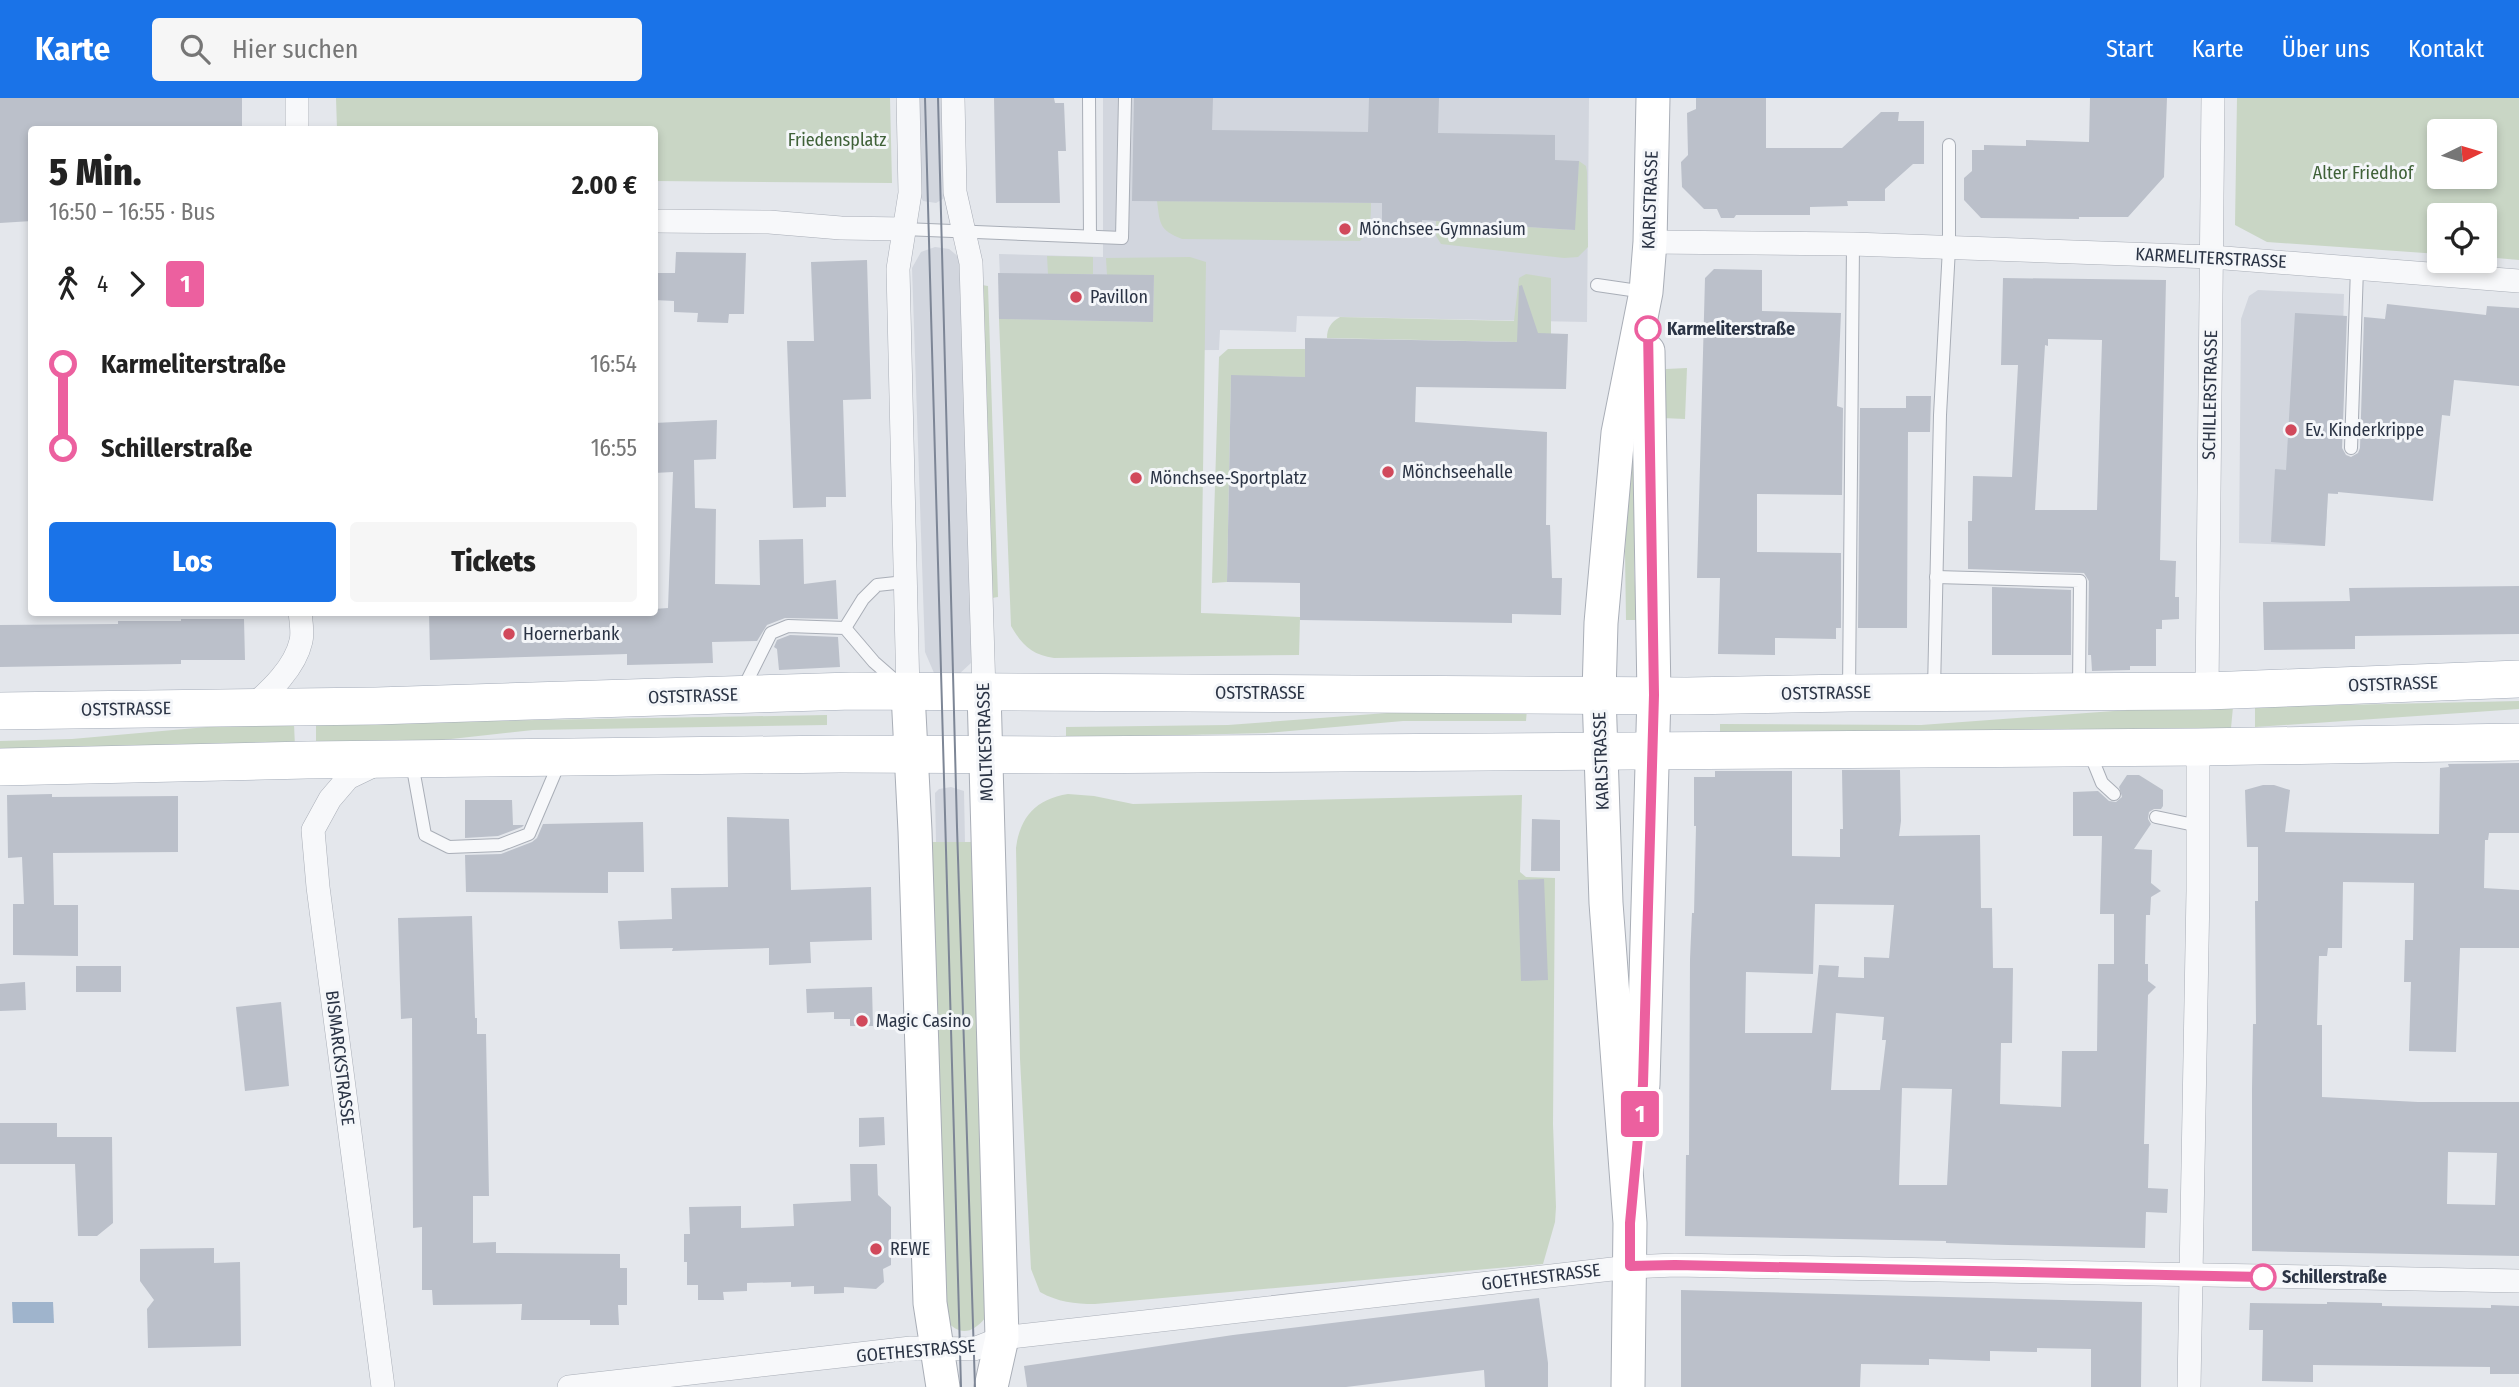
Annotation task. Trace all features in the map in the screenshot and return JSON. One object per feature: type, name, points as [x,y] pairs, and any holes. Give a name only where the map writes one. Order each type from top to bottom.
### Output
[{"type":"main road","name":"OSTSTRASSE","points":[[0,711],[250,708],[852,691],[1654,695],[2079,692],[2207,691],[2519,679]]},
{"type":"main road","points":[[0,767],[911,754],[2088,748],[2519,742]]},
{"type":"street","points":[[297,98],[297,126]]},
{"type":"street","points":[[908,98],[910,193],[898,269],[908,693],[930,1303],[943,1387]]},
{"type":"street","name":"MOLTKESTRASSE","points":[[953,98],[955,192],[971,263],[984,692],[1002,1338],[991,1387]]},
{"type":"street","name":"KARLSTRASSE","points":[[1628,1387],[1630,1223],[1606,903],[1599,694],[1601,623],[1618,433],[1645,297],[1650,242],[1653,98]]},
{"type":"street","name":"SCHILLERSTRASSE","points":[[2207,691],[2213,98]]},
{"type":"street","points":[[658,221],[769,222],[841,228],[904,229]]},
{"type":"street","name":"KARMELITERSTRASSE","points":[[1650,242],[1853,244],[2212,257],[2519,281]]},
{"type":"street","name":"KARLSTRASSE","points":[[1630,1223],[1643,1084],[1654,695],[1648,329],[1645,297]]},
{"type":"street","points":[[250,708],[275,685],[287,669],[302,640],[300,616]]},
{"type":"street","points":[[2189,1387],[2199,826],[2198,747]]},
{"type":"street","name":"BISMARCKSTRASSE","points":[[383,1387],[318,887],[313,830],[330,799],[348,778],[398,760]]},
{"type":"street","name":"GOETHESTRASSE","points":[[569,1387],[911,1348],[974,1349],[1002,1338],[1630,1266],[2519,1281]]},
{"type":"lane","points":[[1089,98],[1090,236]]},
{"type":"lane","points":[[904,229],[1122,238],[1125,98]]},
{"type":"lane","points":[[1934,692],[1940,415],[1949,248],[1949,145]]},
{"type":"lane","points":[[1849,693],[1853,244]]},
{"type":"lane","points":[[2351,448],[2357,268]]},
{"type":"lane","points":[[1597,285],[1645,297]]},
{"type":"lane","points":[[1936,577],[2080,581],[2079,692]]},
{"type":"lane","points":[[845,628],[863,599],[877,585],[905,582]]},
{"type":"lane","points":[[741,695],[771,633],[788,626],[845,628],[874,662],[908,693]]},
{"type":"lane","points":[[2088,748],[2102,783],[2114,794]]},
{"type":"lane","points":[[398,760],[425,835],[450,847],[500,845],[529,834],[561,758]]},
{"type":"lane","points":[[2156,817],[2199,826]]},
{"type":"shaded area","points":[[918,98],[946,98],[948,196],[936,203],[923,201],[920,196]]},
{"type":"shaded area","name":"Mönchsee-Gymnasium","points":[[1103,98],[1589,98],[1587,322],[1297,316],[1296,332],[1220,330],[1219,350],[1003,351],[999,254],[1103,257]]},
{"type":"shaded area","points":[[935,247],[949,249],[960,258],[972,662],[958,675],[934,673],[925,652],[912,268],[921,252]]},
{"type":"shaded area","name":"Ev. Kinderkrippe","points":[[2258,290],[2344,294],[2338,494],[2328,494],[2325,546],[2239,543],[2241,319],[2249,296]]},
{"type":"shaded area","points":[[951,787],[964,791],[965,843],[936,842],[935,793],[939,789]]},
{"type":"green space","name":"Friedensplatz","points":[[336,98],[890,98],[892,183],[658,181],[658,126],[337,126]]},
{"type":"green space","name":"Alter Friedhof","points":[[2237,98],[2519,98],[2519,260],[2497,258],[2497,203],[2427,203],[2427,253],[2267,242],[2235,225]]},
{"type":"green space","points":[[1579,161],[1586,166],[1587,172],[1588,247],[1578,257],[1564,258],[1441,244],[1436,236],[1436,221],[1574,230]]},
{"type":"green space","points":[[1157,201],[1371,203],[1371,213],[1368,228],[1360,241],[1182,239],[1162,225]]},
{"type":"green space","points":[[1047,256],[1093,257],[1093,274],[1048,274]]},
{"type":"green space","points":[[1190,257],[1206,262],[1201,613],[1300,617],[1299,655],[1054,658],[1034,652],[1019,639],[1011,626],[999,319],[1153,322],[1154,276],[1107,275],[1106,258]]},
{"type":"green space","points":[[1526,274],[1551,278],[1551,334],[1517,342],[1327,338],[1330,326],[1340,317],[1514,321],[1519,278]]},
{"type":"green space","points":[[982,285],[988,286],[998,597],[992,598]]},
{"type":"green space","points":[[1228,349],[1305,349],[1305,377],[1231,376],[1227,582],[1212,583],[1219,357]]},
{"type":"green space","points":[[1687,368],[1685,419],[1662,418],[1666,369]]},
{"type":"green space","points":[[1635,448],[1634,571],[1637,620],[1626,620],[1625,552],[1631,450]]},
{"type":"green space","points":[[2519,701],[2519,709],[2255,727],[2255,707]]},
{"type":"green space","points":[[2233,707],[2231,728],[1720,733],[1720,724],[1921,725],[2141,709]]},
{"type":"green space","points":[[1527,709],[1526,721],[1403,721],[1266,733],[1066,738],[1066,727],[1228,725],[1427,710]]},
{"type":"green space","points":[[827,715],[827,725],[533,730],[424,742],[316,746],[316,724]]},
{"type":"green space","points":[[294,724],[295,747],[0,750],[0,741],[72,739],[207,727]]},
{"type":"green space","points":[[1068,794],[1133,804],[1522,795],[1520,872],[1526,877],[1555,878],[1553,1124],[1556,1207],[1555,1222],[1543,1264],[1095,1304],[1066,1302],[1040,1292],[1031,1269],[1020,1059],[1016,848],[1021,827],[1032,811],[1047,800]]},
{"type":"green space","points":[[927,842],[975,842],[986,1317],[974,1328],[963,1331],[953,1327],[942,1315]]},
{"type":"water","points":[[12,1302],[53,1302],[54,1323],[13,1323]]},
{"type":"building","points":[[0,98],[242,98],[242,126],[28,126],[28,221],[0,223]]},
{"type":"building","points":[[994,98],[1054,98],[1055,103],[1064,103],[1066,151],[1058,151],[1060,203],[996,203]]},
{"type":"building","points":[[1134,98],[1213,98],[1212,130],[1368,132],[1369,98],[1439,98],[1438,133],[1555,135],[1555,160],[1579,161],[1575,230],[1422,220],[1422,224],[1382,224],[1382,203],[1132,201]]},
{"type":"building","points":[[1696,98],[1766,98],[1766,148],[1842,148],[1881,112],[1899,112],[1898,121],[1924,121],[1924,164],[1913,164],[1885,189],[1885,201],[1847,201],[1848,206],[1810,207],[1810,215],[1736,215],[1734,218],[1721,218],[1717,209],[1704,209],[1682,187],[1681,162],[1688,155],[1687,113],[1696,109]]},
{"type":"building","points":[[2090,98],[2167,98],[2164,177],[2128,217],[1981,218],[1964,200],[1964,178],[1972,171],[1972,150],[1984,150],[1984,145],[2026,146],[2026,140],[2089,142]]},
{"type":"building","points":[[676,252],[746,253],[744,314],[729,314],[728,323],[697,322],[698,313],[674,312],[674,301],[658,300],[658,273],[675,273]]},
{"type":"building","points":[[867,260],[871,399],[843,400],[846,497],[826,497],[826,507],[793,508],[787,341],[814,341],[811,262]]},
{"type":"building","points":[[1714,269],[1762,270],[1762,311],[1841,313],[1837,406],[1843,408],[1842,495],[1757,494],[1757,552],[1841,553],[1841,628],[1836,628],[1836,639],[1775,638],[1775,655],[1718,654],[1720,578],[1697,578],[1705,278]]},
{"type":"building","name":"Pavillon","points":[[998,273],[1154,275],[1153,322],[999,319]]},
{"type":"building","points":[[2003,278],[2166,280],[2160,560],[2176,561],[2175,597],[2179,597],[2179,619],[2162,620],[2162,629],[2156,629],[2156,666],[2092,671],[2091,655],[2088,655],[2089,581],[2084,573],[1968,569],[1968,521],[1972,521],[1973,476],[2012,477],[2018,365],[2001,365]],"holes":[[[2048,339],[2102,340],[2097,510],[2035,510],[2045,345],[2048,346]]]},
{"type":"building","name":"Mönchseehalle","points":[[1522,285],[1538,333],[1568,334],[1566,389],[1416,387],[1415,422],[1547,432],[1546,525],[1550,525],[1552,578],[1562,578],[1561,615],[1512,614],[1512,623],[1300,620],[1300,583],[1227,582],[1231,375],[1305,377],[1305,338],[1517,342],[1519,286]]},
{"type":"building","points":[[2387,304],[2486,315],[2487,306],[2519,308],[2519,386],[2454,380],[2450,416],[2442,415],[2433,501],[2328,493],[2325,546],[2271,542],[2275,469],[2286,470],[2295,313],[2347,316],[2342,448],[2346,455],[2351,457],[2358,453],[2360,448],[2364,317],[2385,319]]},
{"type":"building","points":[[1906,396],[1931,396],[1930,432],[1908,432],[1907,628],[1858,628],[1860,408],[1906,408]]},
{"type":"building","points":[[717,420],[716,459],[694,460],[695,508],[716,509],[715,584],[760,585],[759,540],[803,539],[804,584],[836,580],[838,619],[785,618],[767,625],[757,641],[712,642],[713,663],[627,665],[627,654],[430,660],[429,616],[658,616],[658,609],[668,608],[673,472],[658,473],[658,423]]},
{"type":"building","points":[[2519,586],[2519,634],[2355,636],[2355,649],[2264,650],[2263,602],[2350,601],[2349,588]]},
{"type":"building","points":[[1992,587],[2071,590],[2071,655],[1992,655]]},
{"type":"building","points":[[244,619],[245,660],[181,660],[181,664],[0,667],[0,625],[118,624],[118,621]]},
{"type":"building","points":[[790,635],[838,637],[840,667],[779,670],[777,649],[774,647],[777,640]]},
{"type":"building","points":[[2519,763],[2519,833],[2489,833],[2488,840],[2485,840],[2484,888],[2519,890],[2519,948],[2460,948],[2456,1052],[2409,1051],[2411,982],[2404,982],[2405,940],[2413,940],[2414,883],[2343,882],[2342,948],[2328,948],[2327,956],[2319,956],[2317,1025],[2322,1025],[2322,1097],[2418,1102],[2519,1102],[2519,1256],[2252,1251],[2252,1089],[2253,1024],[2256,1024],[2255,901],[2258,901],[2258,847],[2247,847],[2245,790],[2274,785],[2290,790],[2285,832],[2439,834],[2440,768],[2449,767],[2448,764]],"holes":[[[2448,1152],[2497,1153],[2495,1205],[2447,1204]]]},
{"type":"building","points":[[1842,770],[1900,770],[1899,836],[1980,835],[1981,908],[1992,908],[1993,968],[2013,968],[2012,1043],[2001,1043],[2000,1104],[2061,1107],[2062,1051],[2097,1051],[2098,964],[2114,964],[2114,914],[2100,914],[2102,836],[2073,836],[2073,792],[2098,791],[2109,801],[2116,802],[2122,797],[2119,787],[2127,775],[2139,775],[2163,790],[2163,806],[2149,812],[2148,819],[2151,824],[2134,849],[2152,850],[2151,883],[2161,891],[2151,897],[2150,915],[2146,915],[2145,964],[2148,964],[2148,981],[2156,987],[2148,995],[2144,1144],[2149,1144],[2148,1188],[2168,1189],[2167,1213],[2146,1212],[2145,1248],[1685,1236],[1686,1155],[1689,1155],[1690,959],[1696,826],[1694,777],[1715,777],[1715,771],[1792,771],[1792,856],[1840,857],[1840,829],[1843,829]],"holes":[[[1815,904],[1894,905],[1889,958],[1864,957],[1864,978],[1838,977],[1839,966],[1819,965],[1812,1033],[1745,1033],[1746,972],[1813,974]],[[1836,1013],[1884,1017],[1882,1040],[1886,1040],[1880,1090],[1831,1090]],[[1902,1088],[1952,1089],[1947,1185],[1899,1185]]]},
{"type":"building","points":[[52,794],[52,797],[178,796],[178,852],[53,853],[54,905],[78,905],[78,956],[13,955],[13,904],[24,904],[22,857],[8,858],[7,795]]},
{"type":"building","points":[[465,800],[512,800],[513,825],[524,825],[498,836],[465,838]]},
{"type":"building","points":[[727,817],[789,819],[791,890],[871,887],[872,940],[810,942],[811,963],[769,965],[769,948],[672,951],[673,948],[620,949],[618,921],[672,919],[671,888],[728,887]]},
{"type":"building","points":[[1532,819],[1560,820],[1560,871],[1531,871]]},
{"type":"building","points":[[643,822],[644,872],[608,872],[608,893],[466,892],[465,855],[501,854],[532,842],[537,838],[543,824]]},
{"type":"building","points":[[1544,879],[1548,980],[1521,981],[1518,880]]},
{"type":"building","points":[[472,916],[475,1018],[477,1034],[486,1034],[489,1196],[473,1196],[473,1243],[496,1242],[496,1253],[620,1254],[620,1268],[627,1268],[627,1305],[618,1305],[619,1325],[590,1325],[590,1320],[521,1320],[522,1304],[433,1305],[432,1290],[422,1290],[422,1227],[413,1228],[412,1018],[401,1019],[398,918]]},
{"type":"building","points":[[76,966],[121,966],[121,992],[76,992]]},
{"type":"building","points":[[25,982],[26,1010],[0,1011],[0,984]]},
{"type":"building","name":"Magic Casino","points":[[872,987],[873,1026],[850,1026],[850,1019],[834,1019],[834,1012],[807,1013],[806,989]]},
{"type":"building","points":[[281,1002],[289,1086],[245,1091],[236,1007]]},
{"type":"building","points":[[884,1117],[885,1145],[859,1147],[859,1118]]},
{"type":"building","points":[[0,1123],[57,1123],[57,1137],[112,1137],[113,1223],[97,1236],[78,1236],[75,1164],[0,1164]]},
{"type":"building","points":[[850,1164],[877,1164],[878,1195],[891,1207],[891,1265],[883,1269],[884,1282],[876,1289],[844,1287],[844,1293],[814,1294],[814,1286],[791,1287],[791,1282],[747,1283],[747,1291],[723,1292],[724,1300],[698,1300],[698,1285],[687,1285],[687,1262],[684,1262],[684,1234],[690,1234],[689,1207],[741,1206],[741,1228],[794,1226],[793,1204],[851,1201]]},
{"type":"building","points":[[214,1248],[214,1263],[240,1262],[241,1346],[148,1348],[147,1309],[154,1300],[140,1281],[140,1249]]},
{"type":"building","points":[[1681,1290],[2142,1302],[2141,1387],[2091,1387],[2091,1349],[2037,1348],[2037,1352],[1990,1351],[1990,1361],[1929,1359],[1929,1365],[1861,1364],[1860,1387],[1681,1387]]},
{"type":"building","points":[[1539,1298],[1548,1363],[1548,1387],[1485,1387],[1484,1370],[1346,1387],[1027,1387],[1024,1366],[1233,1335]]},
{"type":"building","points":[[2250,1303],[2382,1303],[2382,1306],[2519,1306],[2519,1374],[2490,1374],[2490,1367],[2313,1365],[2313,1382],[2262,1381],[2263,1330],[2249,1330]]},
{"type":"tram line","points":[[925,98],[961,1387]]},
{"type":"tram line","points":[[938,98],[975,1387]]},
{"type":"bus line","name":"1","points":[[1648,329],[1654,695],[1643,1084],[1630,1223],[1630,1266],[2263,1277]]},
{"type":"place","name":"Mönchsee-Gymnasium","points":[[1345,229]]},
{"type":"place","name":"Pavillon","points":[[1076,297]]},
{"type":"place","name":"Karmeliterstraße","points":[[1648,329]]},
{"type":"place","name":"Ev. Kinderkrippe","points":[[2291,430]]},
{"type":"place","name":"Mönchseehalle","points":[[1388,472]]},
{"type":"place","name":"Mönchsee-Sportplatz","points":[[1136,478]]},
{"type":"place","name":"Hoernerbank","points":[[509,634]]},
{"type":"place","name":"Magic Casino","points":[[862,1021]]},
{"type":"place","name":"REWE","points":[[876,1249]]},
{"type":"place","name":"Schillerstraße","points":[[2263,1277]]}]
